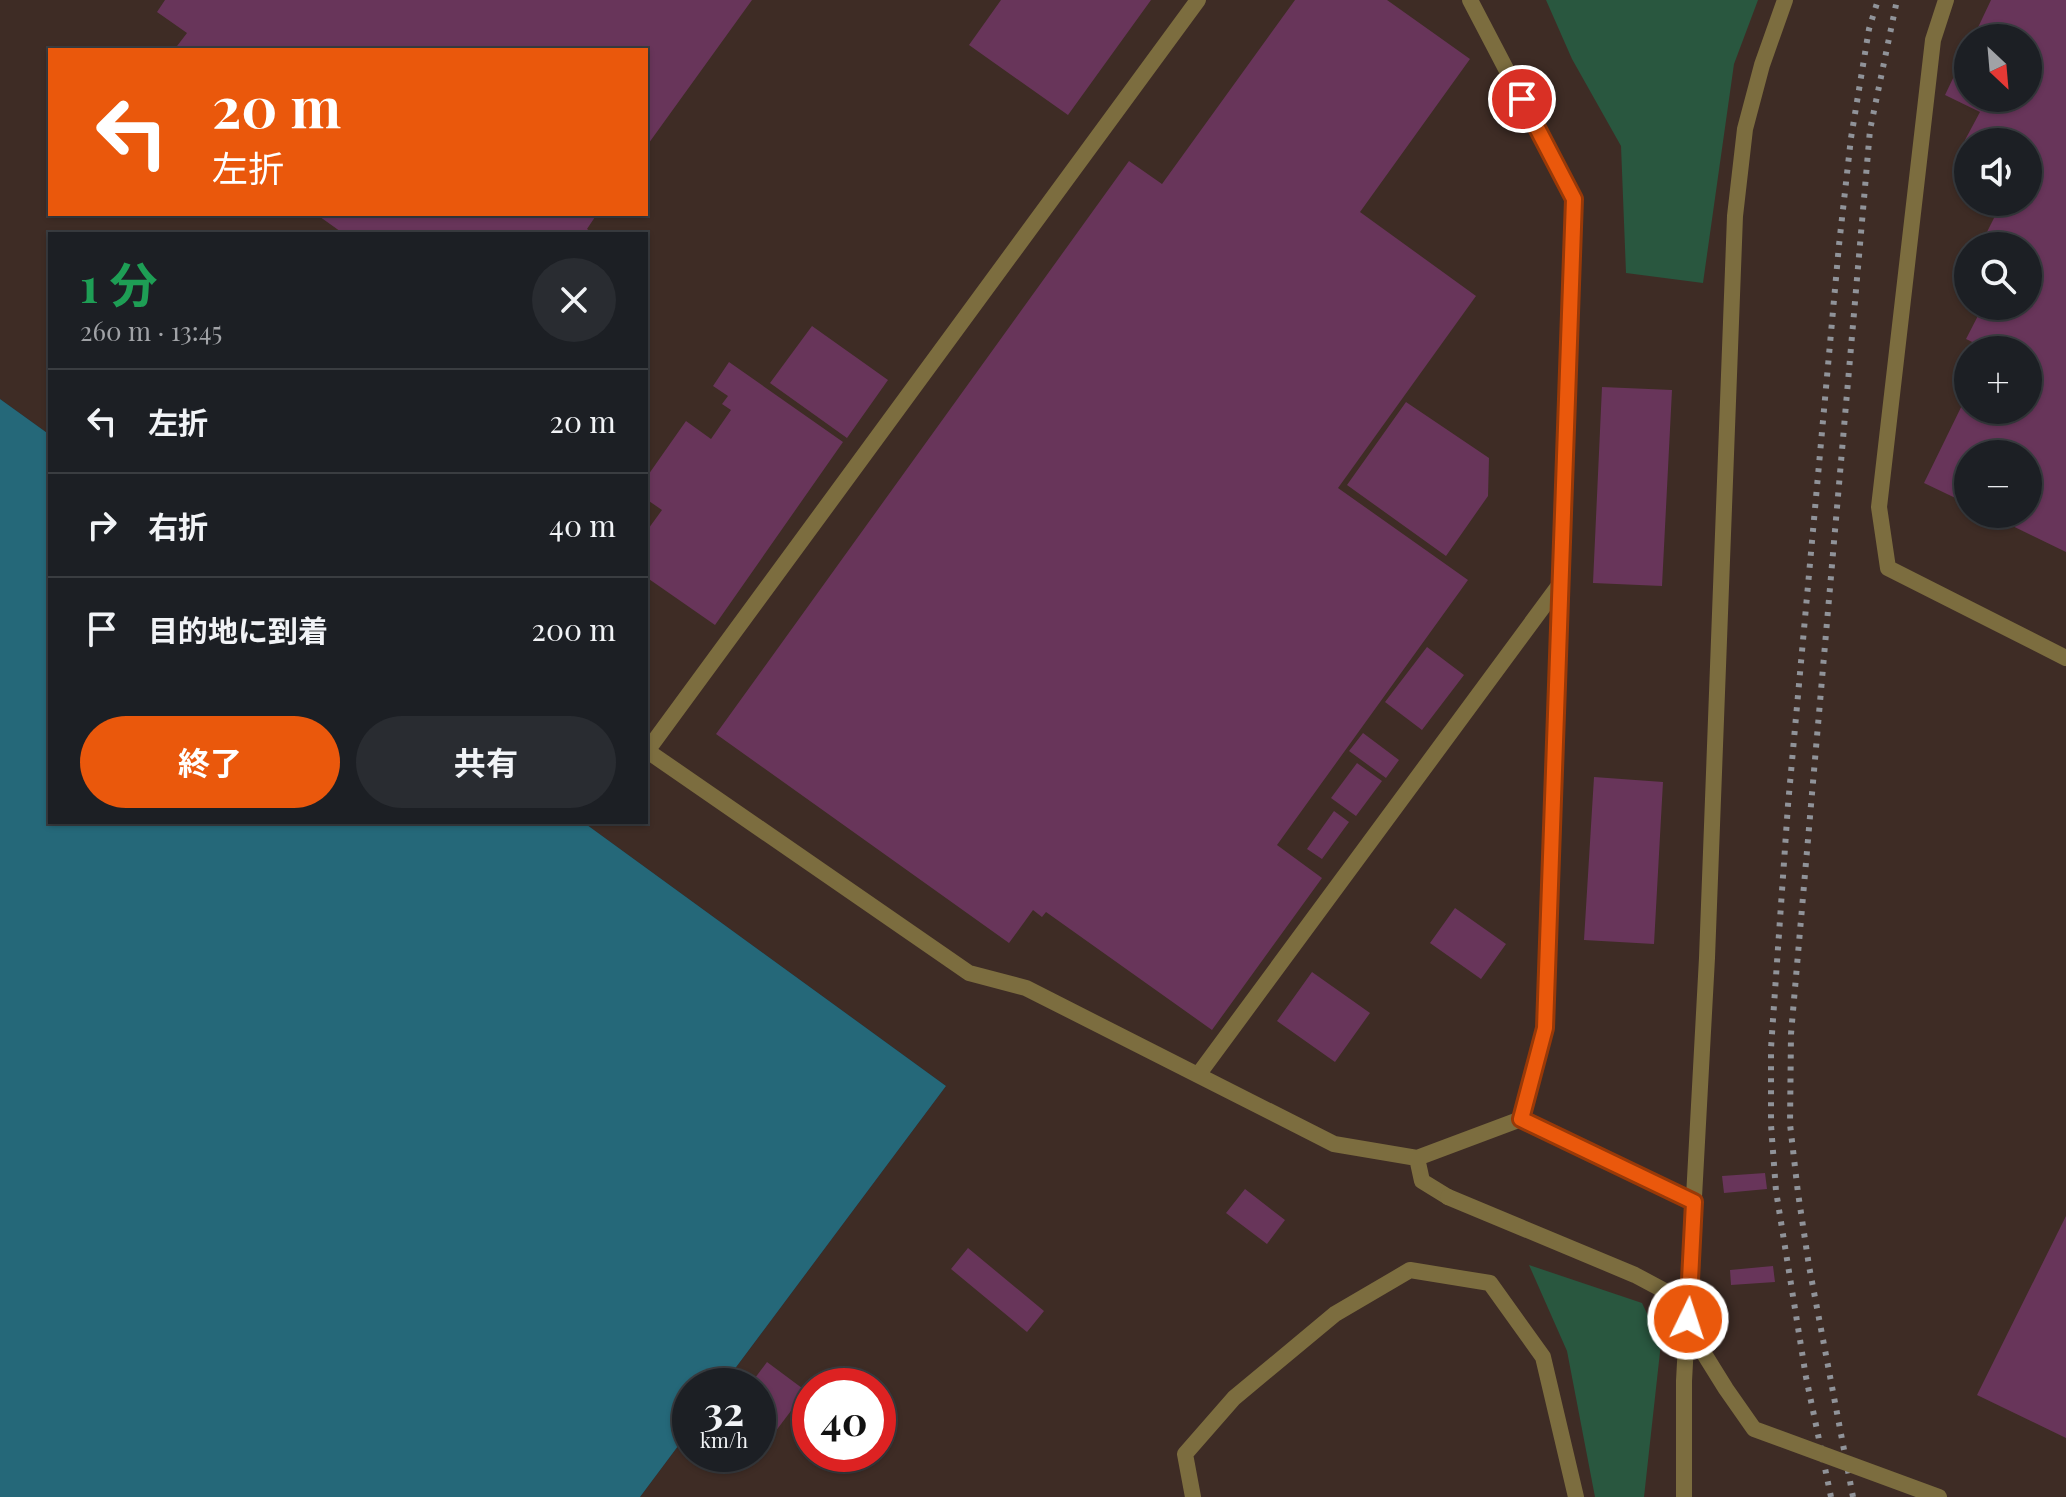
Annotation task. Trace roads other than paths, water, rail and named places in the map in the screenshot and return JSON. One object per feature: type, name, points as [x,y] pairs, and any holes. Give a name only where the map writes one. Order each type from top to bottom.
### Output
[{"type":"street","points":[[648,749],[1198,0]]},
{"type":"street","points":[[1470,0],[1574,199],[1545,1028],[1521,1119]]},
{"type":"street","points":[[1684,1497],[1684,1381],[1707,958],[1735,216],[1745,129],[1762,65],[1785,0]]},
{"type":"street","points":[[1946,0],[1933,40],[1879,507],[1888,568],[2066,658]]},
{"type":"street","points":[[1198,1075],[1561,583]]},
{"type":"street","points":[[648,751],[969,973],[1026,988],[1334,1144],[1417,1158],[1521,1119],[1694,1202]]},
{"type":"street","points":[[1417,1158],[1422,1181],[1448,1197],[1635,1275],[1665,1291],[1754,1429],[1939,1497]]},
{"type":"street","points":[[1193,1497],[1185,1454],[1234,1398],[1335,1314],[1410,1270],[1490,1283],[1543,1357],[1576,1497]]},
{"type":"water","points":[[0,399],[48,434],[48,824],[586,824],[946,1086],[735,1368],[672,1368],[672,1454],[640,1497],[0,1497]]},
{"type":"railway","points":[[1831,1497],[1806,1377],[1776,1191],[1771,1125],[1771,1048],[1788,805],[1839,245],[1851,138],[1869,29],[1878,0]]},
{"type":"railway","points":[[1853,1497],[1798,1193],[1790,1124],[1791,1034],[1870,130],[1897,0]]}]
